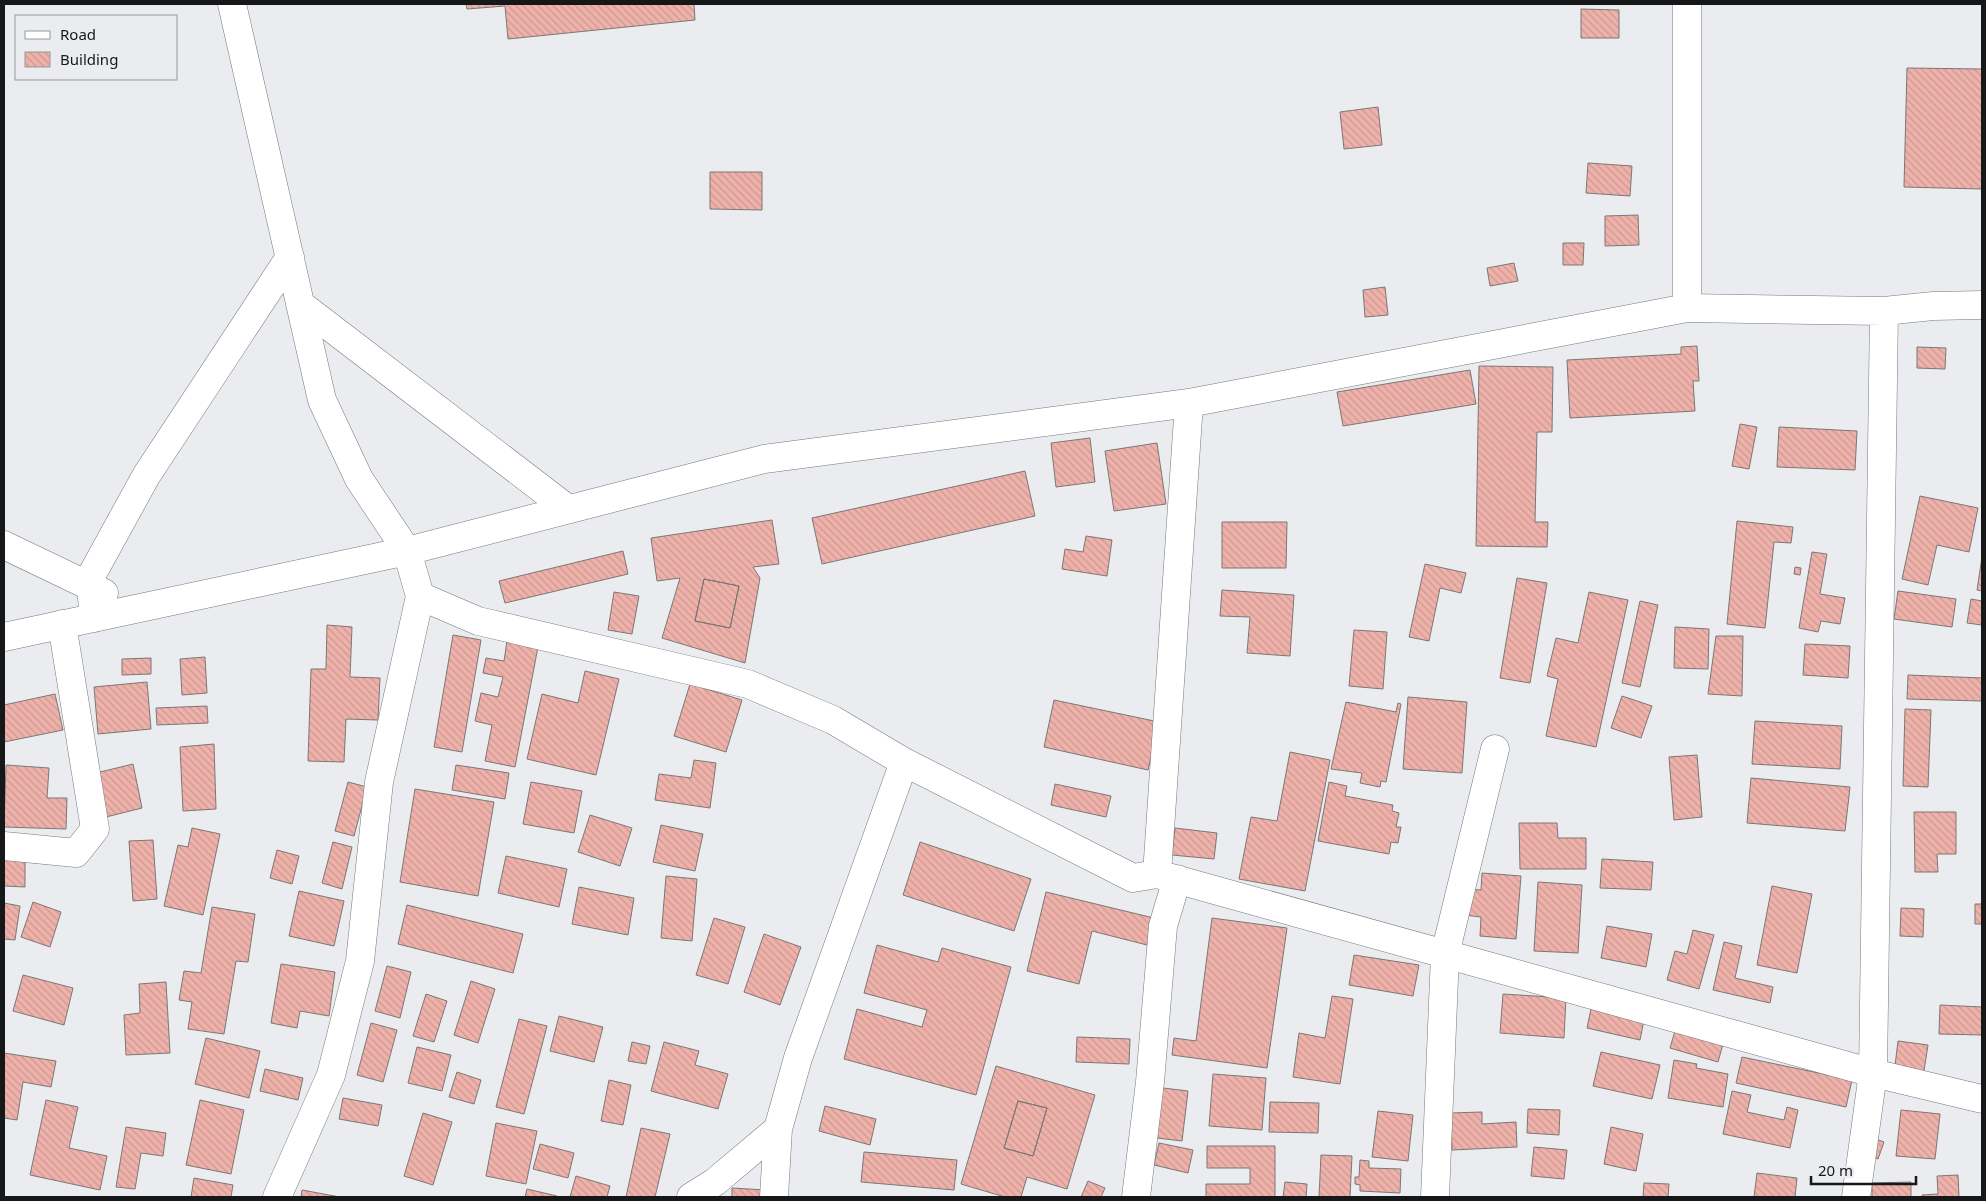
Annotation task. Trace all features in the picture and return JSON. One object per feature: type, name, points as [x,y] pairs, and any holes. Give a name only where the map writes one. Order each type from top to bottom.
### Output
[{"type":"street","points":[[232,4],[322,400],[359,479],[406,551],[420,596],[379,782],[360,961],[331,1075],[277,1197]]},
{"type":"street","points":[[1687,4],[1687,308]]},
{"type":"street","points":[[94,618],[90,578],[146,476],[290,257]]},
{"type":"street","points":[[300,304],[568,510]]},
{"type":"street","points":[[4,637],[406,551],[764,459],[1189,403],[1687,308],[1884,311],[1933,306],[1982,305]]},
{"type":"street","points":[[1856,1197],[1873,1073],[1884,311]]},
{"type":"street","points":[[1136,1197],[1150,1082],[1167,877],[1189,403]]},
{"type":"street","points":[[4,545],[137,609]]},
{"type":"street","points":[[420,596],[478,621],[748,684],[833,720],[904,762],[1133,878],[1167,877],[1873,1073],[1982,1099]]},
{"type":"street","points":[[4,846],[76,853],[95,829],[62,624]]},
{"type":"street","points":[[1435,1197],[1445,954],[1495,749]]},
{"type":"street","points":[[774,1197],[778,1129],[798,1058],[904,762]]},
{"type":"street","points":[[691,1197],[715,1182],[778,1129]]},
{"type":"building","points":[[466,4],[694,4],[695,20],[508,39],[505,6],[467,9]]},
{"type":"building","points":[[1581,9],[1619,10],[1619,38],[1581,38]]},
{"type":"building","points":[[1907,68],[1982,69],[1982,189],[1904,187]]},
{"type":"building","points":[[1378,107],[1382,145],[1344,149],[1340,112]]},
{"type":"building","points":[[1588,163],[1632,166],[1630,196],[1586,193]]},
{"type":"building","points":[[710,172],[762,172],[762,210],[710,209]]},
{"type":"building","points":[[1638,215],[1639,245],[1605,246],[1605,216]]},
{"type":"building","points":[[1563,243],[1584,243],[1583,265],[1563,265]]},
{"type":"building","points":[[1514,263],[1518,281],[1490,286],[1487,268]]},
{"type":"building","points":[[1385,287],[1388,315],[1365,317],[1363,290]]},
{"type":"building","points":[[1697,346],[1699,381],[1693,381],[1695,411],[1570,418],[1567,360],[1681,354],[1681,347]]},
{"type":"building","points":[[1917,347],[1946,348],[1945,369],[1917,368]]},
{"type":"building","points":[[1479,366],[1553,367],[1552,432],[1537,432],[1535,522],[1548,522],[1547,547],[1476,546]]},
{"type":"building","points":[[1470,370],[1476,404],[1343,426],[1337,392]]},
{"type":"building","points":[[1740,424],[1757,427],[1749,469],[1732,466]]},
{"type":"building","points":[[1779,427],[1857,431],[1855,470],[1777,467]]},
{"type":"building","points":[[1090,438],[1095,482],[1056,487],[1051,443]]},
{"type":"building","points":[[1157,443],[1166,504],[1114,511],[1105,451]]},
{"type":"building","points":[[1025,471],[1035,516],[822,564],[812,518]]},
{"type":"building","points":[[1920,496],[1978,508],[1969,552],[1937,545],[1928,585],[1902,579]]},
{"type":"building","points":[[772,520],[779,564],[753,567],[760,578],[745,663],[662,638],[680,578],[657,581],[651,538]],"holes":[[[704,579],[739,586],[730,628],[695,621]]]},
{"type":"building","points":[[1737,521],[1793,527],[1791,543],[1774,542],[1765,628],[1727,624]]},
{"type":"building","points":[[1222,522],[1287,522],[1286,568],[1222,568]]},
{"type":"building","points":[[1086,536],[1112,540],[1107,576],[1062,569],[1065,549],[1083,552]]},
{"type":"building","points":[[623,551],[628,574],[505,603],[499,581]]},
{"type":"building","points":[[1812,552],[1827,554],[1820,594],[1845,598],[1840,624],[1821,621],[1818,632],[1799,628]]},
{"type":"building","points":[[1982,557],[1982,591],[1977,590]]},
{"type":"building","points":[[1425,564],[1466,573],[1461,593],[1440,588],[1429,641],[1409,637]]},
{"type":"building","points":[[1795,567],[1801,568],[1800,575],[1794,574]]},
{"type":"building","points":[[1517,578],[1547,583],[1530,683],[1500,678]]},
{"type":"building","points":[[704,579],[739,586],[730,628],[695,621]]},
{"type":"building","points":[[1222,590],[1294,595],[1290,656],[1247,653],[1250,617],[1220,616]]},
{"type":"building","points":[[1898,591],[1956,599],[1952,627],[1894,619]]},
{"type":"building","points":[[614,592],[639,596],[632,634],[608,630]]},
{"type":"building","points":[[1589,592],[1628,600],[1596,747],[1546,736],[1558,679],[1547,676],[1556,638],[1578,643]]},
{"type":"building","points":[[1971,599],[1982,601],[1982,625],[1967,623]]},
{"type":"building","points":[[1640,601],[1658,605],[1640,687],[1622,683]]},
{"type":"building","points":[[327,625],[352,627],[350,677],[380,678],[378,720],[346,719],[344,762],[308,761],[311,669],[326,669]]},
{"type":"building","points":[[1675,627],[1709,629],[1708,669],[1674,668]]},
{"type":"building","points":[[1354,630],[1387,632],[1383,689],[1349,686]]},
{"type":"building","points":[[453,635],[481,640],[462,752],[434,747]]},
{"type":"building","points":[[1716,636],[1743,636],[1742,696],[1708,694]]},
{"type":"building","points":[[507,641],[538,647],[515,767],[485,761],[492,725],[475,721],[481,693],[498,697],[503,677],[483,673],[486,658],[504,661]]},
{"type":"building","points":[[1805,644],[1850,646],[1848,678],[1803,675]]},
{"type":"building","points":[[205,657],[207,693],[182,695],[180,659]]},
{"type":"building","points":[[151,658],[151,674],[122,675],[122,659]]},
{"type":"building","points":[[585,671],[619,679],[596,775],[527,759],[542,694],[578,703]]},
{"type":"building","points":[[1908,675],[1982,678],[1982,701],[1907,699]]},
{"type":"building","points":[[147,682],[151,729],[98,734],[94,687]]},
{"type":"building","points":[[690,684],[742,700],[726,752],[674,736]]},
{"type":"building","points":[[55,694],[63,730],[4,742],[4,705]]},
{"type":"building","points":[[1622,696],[1652,706],[1641,738],[1611,728]]},
{"type":"building","points":[[1408,697],[1467,702],[1462,773],[1403,769]]},
{"type":"building","points":[[1054,700],[1159,722],[1148,770],[1044,747]]},
{"type":"building","points":[[1346,702],[1396,712],[1398,703],[1401,704],[1386,782],[1381,781],[1380,787],[1360,783],[1362,773],[1331,769]]},
{"type":"building","points":[[207,706],[208,723],[157,725],[156,708]]},
{"type":"building","points":[[1905,709],[1931,710],[1928,787],[1903,786]]},
{"type":"building","points":[[1755,721],[1842,726],[1840,769],[1752,764]]},
{"type":"building","points":[[214,744],[216,809],[183,811],[180,747]]},
{"type":"building","points":[[1290,752],[1330,760],[1305,891],[1239,879],[1251,817],[1277,821]]},
{"type":"building","points":[[1697,755],[1702,817],[1674,820],[1669,757]]},
{"type":"building","points":[[694,760],[716,763],[710,808],[655,800],[659,774],[691,778]]},
{"type":"building","points":[[133,764],[142,808],[106,817],[96,773]]},
{"type":"building","points":[[6,765],[49,768],[47,798],[67,798],[66,829],[4,827]]},
{"type":"building","points":[[456,765],[509,773],[505,799],[452,790]]},
{"type":"building","points":[[1751,778],[1850,787],[1845,831],[1747,823]]},
{"type":"building","points":[[348,782],[367,787],[354,836],[335,831]]},
{"type":"building","points":[[531,782],[582,791],[574,833],[523,824]]},
{"type":"building","points":[[1329,782],[1347,786],[1345,796],[1393,805],[1392,811],[1399,813],[1396,827],[1401,827],[1398,843],[1391,842],[1389,854],[1318,841]]},
{"type":"building","points":[[1055,784],[1111,796],[1106,817],[1051,805]]},
{"type":"building","points":[[415,789],[494,802],[478,896],[400,882]]},
{"type":"building","points":[[1914,812],[1956,812],[1956,854],[1937,854],[1938,872],[1915,872]]},
{"type":"building","points":[[590,815],[632,828],[620,866],[578,852]]},
{"type":"building","points":[[1519,823],[1557,823],[1558,838],[1586,838],[1586,869],[1520,869]]},
{"type":"building","points":[[661,825],[703,834],[695,871],[653,862]]},
{"type":"building","points":[[192,828],[220,834],[203,915],[164,906],[178,845],[188,847]]},
{"type":"building","points":[[1175,828],[1217,833],[1214,859],[1172,855]]},
{"type":"building","points":[[153,840],[157,899],[133,901],[129,841]]},
{"type":"building","points":[[333,842],[352,847],[342,889],[322,883]]},
{"type":"building","points":[[920,842],[1031,879],[1014,931],[903,895]]},
{"type":"building","points":[[4,849],[25,850],[25,887],[4,886]]},
{"type":"building","points":[[277,850],[299,856],[292,884],[270,878]]},
{"type":"building","points":[[506,856],[567,869],[559,907],[498,893]]},
{"type":"building","points":[[1602,859],[1653,862],[1651,890],[1600,888]]},
{"type":"building","points":[[1482,873],[1521,876],[1516,939],[1480,936],[1481,917],[1464,915],[1466,889],[1481,890]]},
{"type":"building","points":[[666,876],[697,879],[692,941],[661,938]]},
{"type":"building","points":[[1538,882],[1582,885],[1578,953],[1534,951]]},
{"type":"building","points":[[1772,886],[1812,894],[1797,973],[1757,965]]},
{"type":"building","points":[[579,887],[634,898],[628,935],[572,924]]},
{"type":"building","points":[[299,891],[344,901],[334,946],[289,936]]},
{"type":"building","points":[[1046,892],[1158,919],[1151,946],[1092,931],[1079,984],[1027,971]]},
{"type":"building","points":[[33,902],[61,912],[50,947],[21,937]]},
{"type":"building","points":[[4,903],[20,906],[15,940],[4,939]]},
{"type":"building","points":[[1975,904],[1982,904],[1982,924],[1975,924]]},
{"type":"building","points":[[407,905],[523,934],[513,973],[398,944]]},
{"type":"building","points":[[212,907],[255,914],[248,962],[236,961],[224,1034],[188,1029],[192,1002],[179,1000],[184,971],[201,973]]},
{"type":"building","points":[[1901,908],[1924,909],[1923,937],[1900,936]]},
{"type":"building","points":[[714,918],[745,927],[728,984],[696,975]]},
{"type":"building","points":[[1212,918],[1287,928],[1267,1068],[1172,1055],[1174,1038],[1196,1041]]},
{"type":"building","points":[[1607,926],[1652,934],[1646,967],[1601,958]]},
{"type":"building","points":[[1693,930],[1714,935],[1699,989],[1667,980],[1675,951],[1687,954]]},
{"type":"building","points":[[764,934],[801,947],[780,1005],[744,992]]},
{"type":"building","points":[[1724,942],[1742,946],[1735,978],[1773,987],[1770,1003],[1713,990]]},
{"type":"building","points":[[877,945],[938,962],[942,948],[1011,967],[976,1095],[844,1059],[857,1009],[922,1027],[927,1010],[864,993]]},
{"type":"building","points":[[1354,955],[1419,965],[1413,996],[1349,985]]},
{"type":"building","points":[[281,964],[335,972],[329,1016],[300,1011],[297,1028],[271,1023]]},
{"type":"building","points":[[387,966],[411,972],[400,1018],[375,1011]]},
{"type":"building","points":[[23,975],[73,988],[64,1025],[13,1011]]},
{"type":"building","points":[[471,981],[495,989],[478,1043],[454,1035]]},
{"type":"building","points":[[166,982],[170,1053],[126,1055],[124,1015],[140,1013],[139,984]]},
{"type":"building","points":[[426,994],[447,1001],[434,1042],[413,1036]]},
{"type":"building","points":[[1503,994],[1566,998],[1564,1038],[1500,1033]]},
{"type":"building","points":[[1332,996],[1353,999],[1340,1084],[1293,1077],[1299,1033],[1325,1038]]},
{"type":"building","points":[[1592,1004],[1645,1015],[1640,1040],[1587,1028]]},
{"type":"building","points":[[1940,1005],[1982,1007],[1982,1035],[1939,1034]]},
{"type":"building","points":[[559,1016],[603,1027],[594,1062],[550,1051]]},
{"type":"building","points":[[519,1019],[547,1026],[524,1114],[496,1107]]},
{"type":"building","points":[[371,1023],[397,1030],[383,1082],[357,1075]]},
{"type":"building","points":[[1677,1024],[1725,1037],[1718,1062],[1670,1048]]},
{"type":"building","points":[[1077,1037],[1130,1039],[1129,1064],[1076,1062]]},
{"type":"building","points":[[206,1038],[260,1051],[249,1098],[195,1084]]},
{"type":"building","points":[[1898,1041],[1928,1045],[1923,1077],[1894,1074]]},
{"type":"building","points":[[632,1042],[650,1046],[646,1064],[628,1061]]},
{"type":"building","points":[[664,1042],[699,1051],[695,1065],[728,1074],[718,1109],[651,1091]]},
{"type":"building","points":[[417,1047],[451,1055],[442,1091],[408,1083]]},
{"type":"building","points":[[1601,1052],[1660,1065],[1652,1099],[1593,1086]]},
{"type":"building","points":[[4,1053],[56,1061],[51,1087],[23,1082],[17,1120],[4,1118]]},
{"type":"building","points":[[1742,1057],[1852,1080],[1846,1107],[1736,1083]]},
{"type":"building","points":[[1674,1060],[1697,1064],[1696,1068],[1728,1074],[1723,1107],[1668,1098]]},
{"type":"building","points":[[996,1066],[1095,1095],[1067,1189],[1027,1177],[1021,1197],[1005,1197],[961,1184]],"holes":[[[1018,1101],[1047,1108],[1033,1156],[1004,1148]]]},
{"type":"building","points":[[265,1069],[303,1078],[298,1100],[260,1091]]},
{"type":"building","points":[[457,1072],[481,1080],[474,1104],[449,1097]]},
{"type":"building","points":[[1213,1074],[1266,1078],[1262,1130],[1209,1126]]},
{"type":"building","points":[[609,1080],[631,1085],[623,1125],[601,1121]]},
{"type":"building","points":[[1155,1087],[1188,1091],[1182,1141],[1149,1137]]},
{"type":"building","points":[[1732,1091],[1751,1095],[1747,1112],[1784,1120],[1787,1107],[1798,1110],[1790,1148],[1723,1134]]},
{"type":"building","points":[[343,1098],[382,1105],[378,1126],[339,1119]]},
{"type":"building","points":[[46,1100],[78,1107],[69,1148],[107,1156],[100,1190],[30,1175]]},
{"type":"building","points":[[200,1100],[244,1110],[231,1174],[186,1165]]},
{"type":"building","points":[[1018,1101],[1047,1108],[1033,1156],[1004,1148]]},
{"type":"building","points":[[1270,1102],[1319,1103],[1318,1133],[1269,1132]]},
{"type":"building","points":[[825,1106],[876,1119],[870,1145],[819,1131]]},
{"type":"building","points":[[1528,1109],[1560,1110],[1559,1135],[1527,1133]]},
{"type":"building","points":[[1901,1110],[1940,1114],[1935,1159],[1896,1156]]},
{"type":"building","points":[[1378,1111],[1413,1115],[1408,1161],[1372,1157]]},
{"type":"building","points":[[1482,1112],[1482,1124],[1516,1122],[1517,1147],[1452,1150],[1451,1113]]},
{"type":"building","points":[[423,1113],[452,1122],[433,1185],[404,1176]]},
{"type":"building","points":[[496,1123],[537,1131],[526,1184],[486,1176]]},
{"type":"building","points":[[126,1127],[166,1133],[163,1156],[141,1153],[135,1189],[116,1187]]},
{"type":"building","points":[[1611,1127],[1643,1134],[1636,1171],[1604,1164]]},
{"type":"building","points":[[641,1128],[670,1134],[655,1197],[626,1197]]},
{"type":"building","points":[[1873,1138],[1884,1142],[1878,1159],[1867,1155]]},
{"type":"building","points":[[1159,1143],[1193,1150],[1188,1173],[1154,1165]]},
{"type":"building","points":[[540,1144],[574,1153],[568,1178],[533,1169]]},
{"type":"building","points":[[1207,1146],[1275,1146],[1275,1197],[1206,1197],[1206,1184],[1250,1184],[1250,1168],[1207,1168]]},
{"type":"building","points":[[1534,1147],[1567,1150],[1564,1179],[1531,1176]]},
{"type":"building","points":[[864,1152],[957,1160],[954,1190],[861,1182]]},
{"type":"building","points":[[1321,1155],[1352,1156],[1350,1197],[1319,1197]]},
{"type":"building","points":[[1360,1160],[1369,1161],[1369,1168],[1401,1169],[1400,1193],[1360,1191],[1360,1185],[1355,1184],[1355,1177],[1359,1177]]},
{"type":"building","points":[[1757,1173],[1797,1178],[1795,1197],[1754,1197]]},
{"type":"building","points":[[1958,1175],[1959,1197],[1923,1197],[1922,1195],[1938,1194],[1937,1176]]},
{"type":"building","points":[[576,1176],[610,1186],[607,1197],[570,1197]]},
{"type":"building","points":[[194,1178],[233,1185],[231,1197],[191,1197]]},
{"type":"building","points":[[1088,1181],[1105,1188],[1101,1197],[1081,1197]]},
{"type":"building","points":[[1285,1182],[1307,1184],[1306,1197],[1283,1197]]},
{"type":"building","points":[[1911,1182],[1911,1197],[1872,1197],[1872,1183]]},
{"type":"building","points":[[1644,1183],[1669,1184],[1668,1197],[1643,1197]]},
{"type":"building","points":[[732,1188],[766,1190],[765,1197],[732,1197]]},
{"type":"building","points":[[527,1189],[557,1196],[557,1197],[525,1197]]},
{"type":"building","points":[[302,1190],[340,1197],[301,1197]]}]
